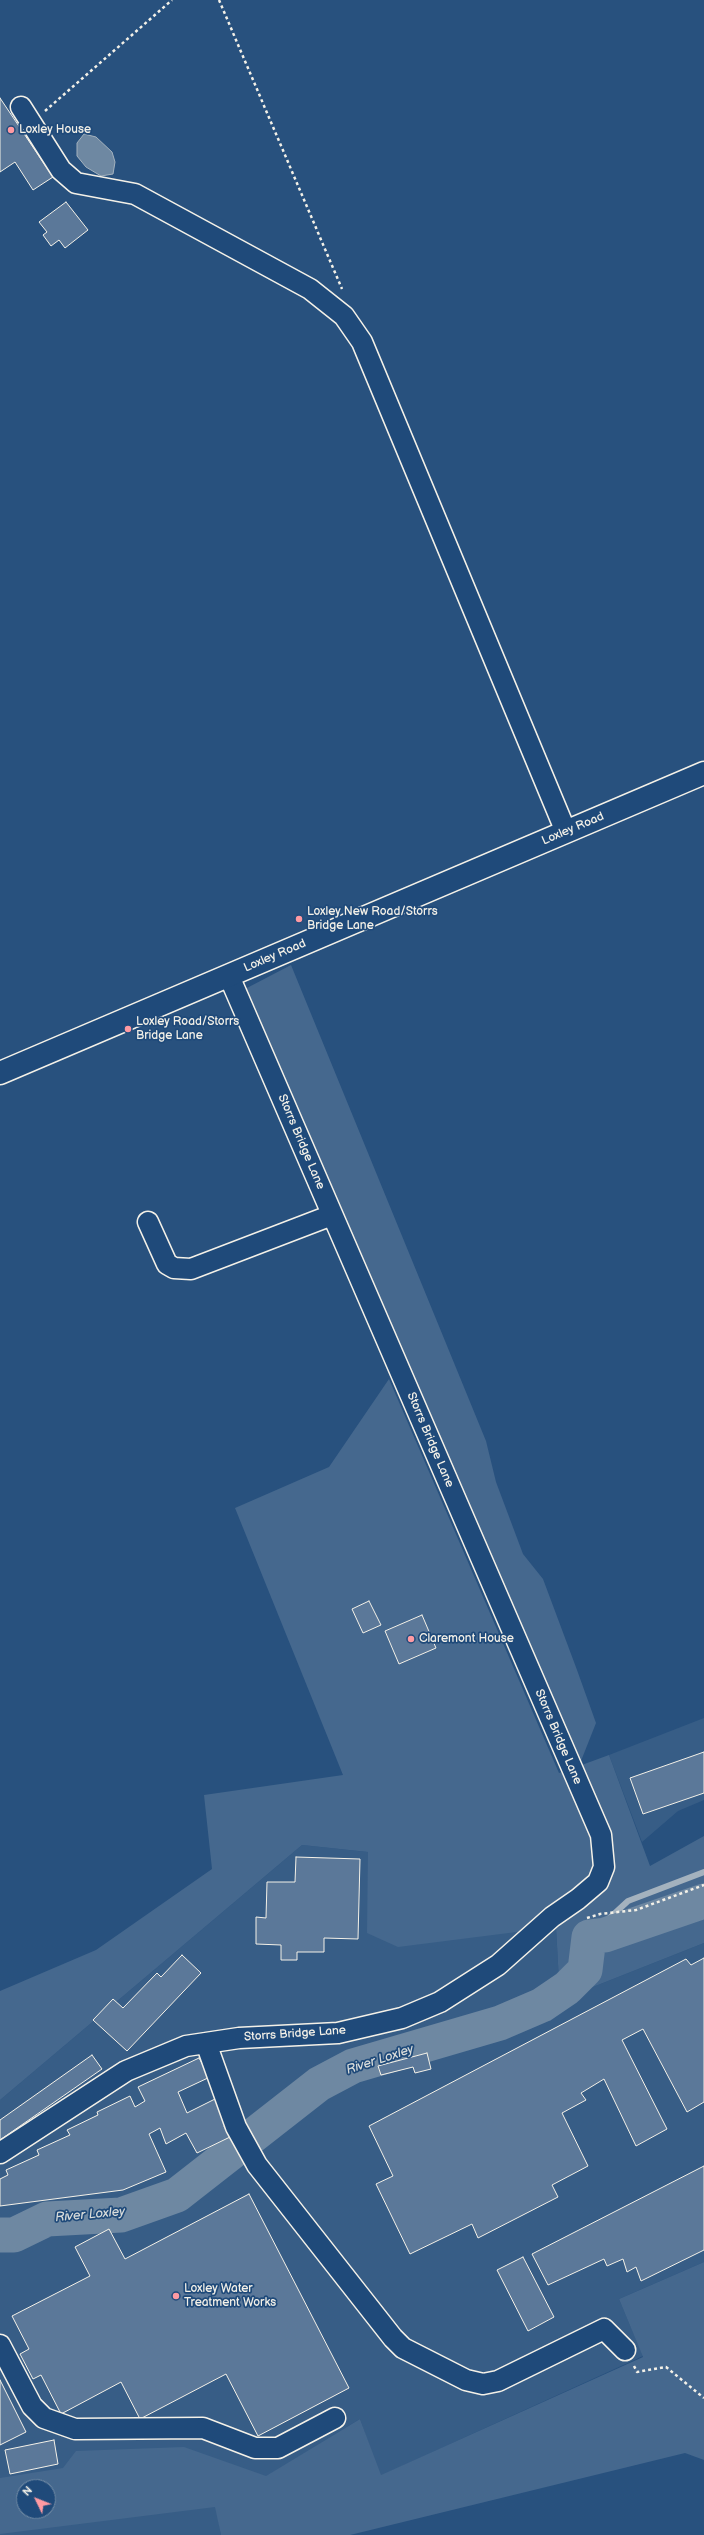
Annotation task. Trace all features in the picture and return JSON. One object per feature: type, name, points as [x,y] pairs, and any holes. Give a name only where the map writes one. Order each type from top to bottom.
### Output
[{"type":"main road","name":"Loxley Road","points":[[0,1073],[704,773]]},
{"type":"street","points":[[26,115],[62,170],[76,183],[135,194],[310,289],[344,316],[362,342],[566,832]]},
{"type":"street","name":"Storrs Bridge Lane","points":[[0,2154],[126,2071],[186,2046],[239,2038],[338,2033],[402,2018],[440,2002],[498,1965],[552,1917],[578,1899],[598,1882],[604,1867],[601,1835],[229,976]]},
{"type":"street","points":[[148,1222],[167,1264],[174,1268],[191,1270],[332,1215]]},
{"type":"street","points":[[206,2043],[236,2126],[257,2166],[393,2338],[403,2348],[466,2380],[483,2384],[498,2381],[604,2329],[625,2350]]},
{"type":"street","points":[[0,2345],[32,2406],[44,2418],[74,2428],[203,2428],[255,2448],[278,2448],[335,2418]]},
{"type":"path","points":[[26,115],[172,0]]},
{"type":"path","points":[[219,0],[345,297],[344,316]]},
{"type":"path","points":[[600,1914],[636,1910],[704,1885]]},
{"type":"path","points":[[638,2372],[666,2366],[704,2398]]},
{"type":"shaded area","points":[[84,134],[96,137],[112,152],[115,162],[113,174],[101,176],[86,167],[77,156],[77,143]]},
{"type":"shaded area","points":[[291,965],[486,1441],[496,1482],[523,1554],[543,1579],[577,1670],[596,1723],[579,1766],[609,1755],[650,1866],[704,1836],[704,1943],[560,2000],[556,1927],[398,1947],[367,1933],[368,1852],[302,1845],[0,2100],[0,1991],[96,1950],[212,1869],[204,1795],[343,1775],[235,1508],[329,1467],[389,1379],[559,1773],[579,1767],[245,989]]},
{"type":"shaded area","points":[[704,1718],[704,1800],[678,1811],[642,1842],[609,1755]]},
{"type":"shaded area","points":[[302,1845],[368,1852],[556,1927],[560,2000],[704,1943],[704,2262],[619,2299],[643,2356],[380,2476],[360,2419],[216,2507],[221,2535],[0,2535],[0,2100]]},
{"type":"shaded area","points":[[704,2262],[704,2460],[685,2453],[350,2535],[221,2535],[215,2507],[0,2534],[0,2478],[63,2468],[76,2451],[184,2447],[266,2476],[360,2419],[381,2475],[643,2357],[619,2299]]},
{"type":"building","name":"Loxley House","points":[[0,98],[53,177],[33,190],[15,162],[0,172]]},
{"type":"building","points":[[66,202],[88,230],[65,248],[59,240],[51,246],[43,235],[47,232],[39,222]]},
{"type":"building","points":[[369,1601],[381,1625],[363,1633],[352,1609]]},
{"type":"building","name":"Claremont House","points":[[422,1615],[436,1648],[399,1664],[385,1631]]},
{"type":"building","points":[[704,1752],[704,1793],[643,1814],[630,1778]]},
{"type":"building","points":[[296,1857],[360,1859],[358,1939],[324,1938],[324,1952],[297,1952],[297,1960],[281,1960],[281,1945],[256,1944],[256,1917],[266,1918],[267,1882],[295,1882]]},
{"type":"building","points":[[182,1955],[201,1973],[127,2051],[93,2020],[113,1999],[123,2008],[157,1973],[161,1977]]},
{"type":"building","points":[[704,1958],[704,2102],[687,2112],[643,2029],[622,2040],[667,2129],[636,2146],[604,2079],[581,2093],[586,2100],[562,2113],[588,2166],[552,2185],[558,2197],[478,2238],[472,2224],[410,2254],[376,2184],[393,2176],[369,2126],[686,1959],[691,1965]]},
{"type":"building","points":[[427,2053],[431,2069],[415,2073],[413,2067],[381,2075],[378,2066]]},
{"type":"building","points":[[92,2055],[102,2069],[0,2140],[0,2120]]},
{"type":"building","points":[[199,2058],[210,2077],[178,2092],[187,2113],[217,2098],[229,2124],[224,2126],[230,2137],[197,2153],[186,2133],[166,2144],[160,2128],[149,2134],[166,2172],[123,2190],[0,2206],[0,2179],[8,2175],[6,2170],[39,2155],[37,2150],[70,2135],[67,2130],[98,2115],[97,2112],[130,2096],[135,2107],[145,2101],[138,2087]]},
{"type":"building","points":[[704,2166],[704,2250],[641,2281],[636,2267],[627,2272],[623,2259],[607,2266],[604,2259],[548,2285],[532,2254]]},
{"type":"building","name":"Loxley Water Treatment Works","points":[[249,2194],[349,2388],[258,2436],[226,2374],[140,2419],[121,2382],[61,2414],[41,2375],[33,2379],[20,2354],[29,2349],[12,2316],[90,2276],[75,2247],[109,2229],[125,2259]]},
{"type":"building","points":[[523,2257],[554,2317],[528,2331],[497,2270]]},
{"type":"building","points":[[0,2380],[26,2432],[0,2445]]},
{"type":"building","points":[[54,2440],[58,2464],[10,2474],[5,2450]]},
{"type":"waterway","points":[[589,1937],[628,1901],[704,1872]]},
{"type":"waterway","name":"River Loxley","points":[[0,2235],[14,2235],[47,2219],[121,2215],[177,2195],[319,2084],[353,2066],[500,2023],[542,2005],[567,1988],[585,1970],[589,1937],[605,1935],[704,1901]]},
{"type":"place","name":"Loxley House","points":[[11,130]]},
{"type":"place","name":"Loxley New Road/Storrs Bridge Lane","points":[[299,919]]},
{"type":"place","name":"Loxley Road/Storrs Bridge Lane","points":[[128,1029]]},
{"type":"place","name":"Claremont House","points":[[411,1639]]},
{"type":"place","name":"Loxley Water Treatment Works","points":[[176,2296]]}]
